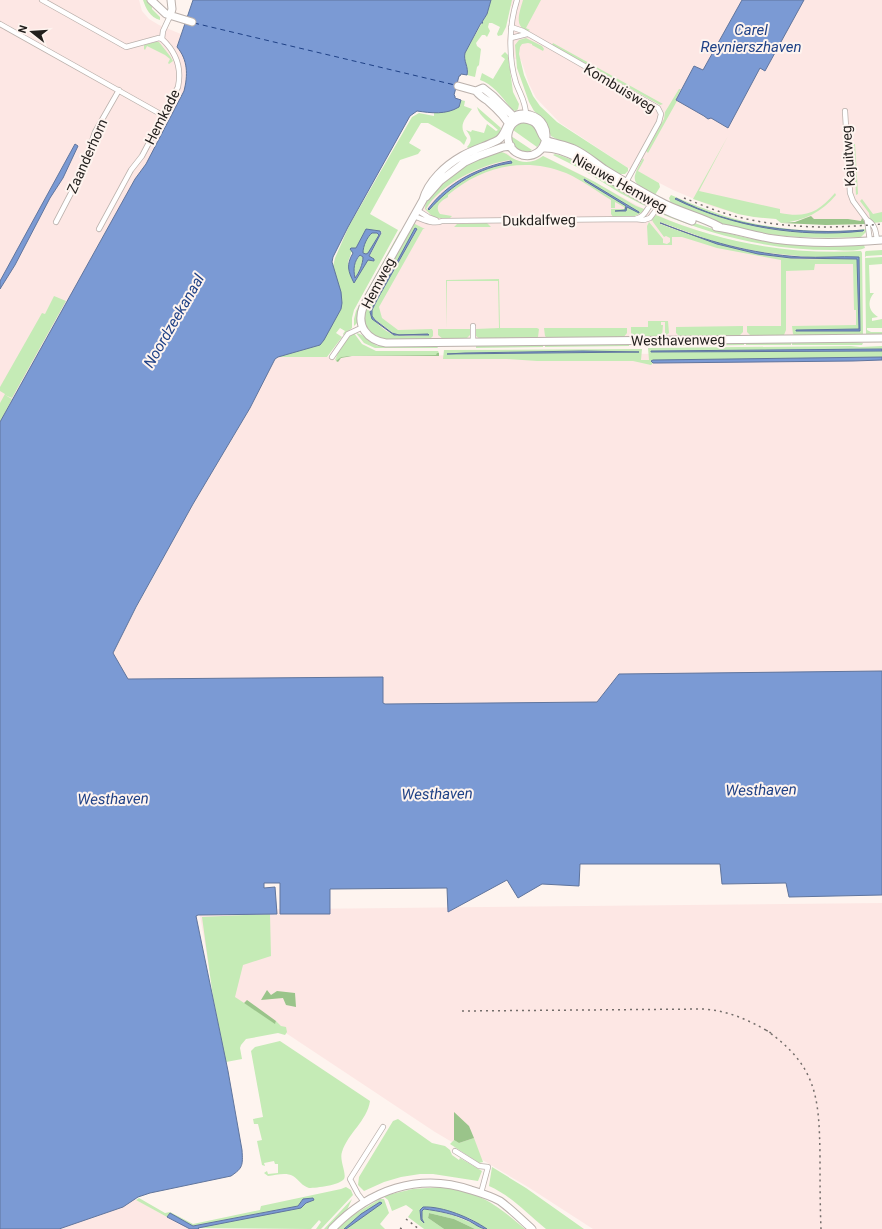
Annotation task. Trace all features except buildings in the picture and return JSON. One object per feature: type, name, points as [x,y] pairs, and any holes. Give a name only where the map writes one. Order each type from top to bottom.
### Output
[{"type":"street","points":[[42,0],[126,47],[159,38],[162,39],[172,8],[171,0]]},
{"type":"street","points":[[151,0],[162,12],[170,16],[192,22]]},
{"type":"street","points":[[516,120],[536,118],[542,123],[546,140],[543,148],[528,156],[516,152],[505,137],[516,120],[524,102],[514,73],[511,38],[511,28],[517,0]]},
{"type":"street","points":[[0,24],[164,116]]},
{"type":"street","name":"Kombuisweg","points":[[511,28],[523,31],[659,109],[661,114],[659,122],[625,185]]},
{"type":"street","points":[[511,38],[527,34]]},
{"type":"street","name":"Hemkade","points":[[99,229],[131,170],[142,156],[178,87],[180,78],[179,67],[173,52],[162,39]]},
{"type":"street","points":[[458,86],[472,90],[483,88],[494,96],[516,120]]},
{"type":"street","name":"Zaanderhorn","points":[[56,222],[81,174],[95,132],[119,90]]},
{"type":"street","name":"Kajuitweg","points":[[845,111],[850,193],[853,201],[876,230],[876,240]]},
{"type":"street","name":"Hemweg","points":[[423,200],[425,192],[446,168],[462,156],[505,137]]},
{"type":"street","name":"Nieuwe Hemweg","points":[[546,140],[574,149],[651,203],[659,204]]},
{"type":"street","name":"Hemweg","points":[[332,357],[348,334],[363,327],[361,316],[363,307],[423,200],[440,181],[459,166],[478,156],[503,147],[511,146]]},
{"type":"street","name":"Nieuwe Hemweg","points":[[543,148],[556,149],[574,156],[659,204],[699,223],[753,235],[793,241],[831,243],[876,240]]},
{"type":"street","points":[[499,149],[507,150],[519,158],[527,160],[536,158],[548,151],[565,153]]},
{"type":"street","points":[[636,219],[645,214],[651,203]]},
{"type":"street","name":"Dukdalfweg","points":[[416,213],[442,221],[648,219],[659,204]]},
{"type":"street","points":[[473,326],[473,342]]},
{"type":"street","name":"Westhavenweg","points":[[363,327],[372,339],[386,343],[882,338]]},
{"type":"street","points":[[364,1202],[350,1179],[383,1126]]},
{"type":"street","points":[[455,1151],[478,1166],[488,1167],[481,1193]]},
{"type":"street","points":[[332,1229],[353,1209],[382,1192],[414,1184],[438,1183],[481,1193],[499,1201],[532,1229]]},
{"type":"shaded area","points":[[0,0],[139,0],[142,11],[149,19],[159,25],[193,39],[210,68],[0,441]]},
{"type":"shaded area","points":[[512,0],[882,0],[882,222],[866,224],[862,220],[763,218],[738,214],[711,206],[673,190],[628,168],[560,123],[536,98],[529,84],[521,60],[508,58],[509,47],[507,40]]},
{"type":"shaded area","points":[[495,153],[507,153],[514,159],[521,162],[532,162],[543,156],[582,175],[644,209],[676,223],[714,236],[747,244],[784,250],[821,252],[861,251],[863,334],[391,340],[371,332],[367,325],[365,314],[412,225],[430,195]]},
{"type":"shaded area","points":[[303,350],[327,357],[330,356],[338,362],[341,358],[352,356],[882,352],[882,710],[597,702],[385,704],[383,703],[382,677],[127,679],[113,653],[116,645],[193,504],[250,408],[275,359]]},
{"type":"shaded area","points":[[882,903],[882,1229],[593,1229],[528,1187],[435,1132],[212,984],[199,910]]},
{"type":"shaded area","points":[[76,1166],[167,1217],[190,1229],[0,1229]]},
{"type":"green space","points":[[143,0],[147,0],[152,9],[160,17],[160,20],[149,12]]},
{"type":"green space","points":[[491,0],[512,0],[506,27],[502,35],[498,36],[497,34],[500,27],[489,23],[488,27],[490,31],[487,37],[482,35],[476,43],[481,49],[479,65],[477,67],[475,77],[467,75],[465,53],[487,14]]},
{"type":"green space","points":[[523,0],[541,0],[526,28],[530,30],[528,31],[520,26],[519,22],[519,14]]},
{"type":"green space","points":[[526,38],[542,46],[544,49],[543,51],[528,43],[522,44],[519,54],[524,75],[533,96],[540,106],[557,122],[628,168],[628,171],[625,174],[618,174],[551,136],[544,120],[534,111],[529,102],[517,68],[515,45],[519,40]]},
{"type":"green space","points":[[159,42],[173,61],[169,64],[170,59],[165,55],[147,46],[145,50],[144,49],[144,45]]},
{"type":"green space","points":[[553,43],[663,104],[660,105],[552,45]]},
{"type":"green space","points":[[505,52],[508,55],[513,92],[519,104],[516,111],[512,110],[494,88],[480,80],[482,73],[493,79],[505,59],[501,56]]},
{"type":"green space","points":[[679,89],[681,89],[676,99],[677,101],[648,153],[646,151],[664,119],[665,112]]},
{"type":"green space","points":[[461,100],[465,101],[464,106],[472,109],[463,123],[464,134],[467,138],[464,145],[460,141],[428,123],[421,123],[409,143],[421,150],[418,154],[400,160],[370,214],[398,230],[354,310],[352,328],[343,335],[345,331],[340,328],[336,333],[342,337],[327,357],[277,357],[320,345],[341,309],[342,301],[333,266],[335,258],[349,226],[412,117],[419,113],[434,116],[434,113],[453,110],[459,107]],"holes":[[[366,229],[382,232],[369,257],[374,261],[368,259],[354,283],[348,262],[352,251],[356,248]]]},
{"type":"green space","points":[[477,107],[501,128],[497,137],[480,145],[468,148],[467,147],[471,138],[466,130],[484,133],[487,124],[496,131],[498,130],[480,114]]},
{"type":"green space","points":[[520,122],[533,123],[542,141],[537,147],[513,130]]},
{"type":"green space","points":[[511,136],[532,150],[525,153],[515,147]]},
{"type":"green space","points":[[728,136],[699,191],[780,209],[780,213],[797,215],[817,209],[829,200],[835,193],[836,195],[819,211],[812,215],[781,223],[776,219],[738,214],[693,199]]},
{"type":"green space","points":[[854,144],[858,194],[856,195],[855,175],[852,171],[850,148]]},
{"type":"green space","points":[[501,152],[516,160],[524,162],[536,160],[543,156],[644,209],[643,212],[635,216],[613,217],[611,214],[611,209],[624,209],[624,207],[615,202],[615,208],[611,208],[611,200],[578,179],[566,173],[534,165],[504,167],[489,171],[474,177],[461,185],[448,195],[448,197],[438,206],[438,211],[440,214],[452,216],[450,218],[435,218],[425,209],[430,195],[449,176],[473,161]],"holes":[[[510,160],[512,163],[500,165],[477,173],[456,185],[429,210],[426,209],[442,191],[463,176],[475,170],[499,162]]]},
{"type":"green space","points":[[555,154],[590,169],[645,206],[620,193],[583,170],[553,155]]},
{"type":"green space","points":[[643,158],[644,160],[638,171],[659,183],[660,187],[655,195],[641,187],[635,181],[636,172]]},
{"type":"green space","points":[[671,195],[725,216],[760,225],[813,231],[866,229],[866,232],[861,237],[825,238],[771,235],[754,232],[713,221],[671,204],[669,198]]},
{"type":"green space","points":[[862,199],[873,214],[882,212],[882,222],[873,223],[870,219],[869,213],[860,201]]},
{"type":"green space","points":[[663,212],[716,230],[763,241],[806,245],[864,245],[865,248],[857,250],[809,249],[765,244],[722,235],[659,213]]},
{"type":"green space","points":[[656,215],[681,225],[731,240],[782,249],[835,252],[861,251],[863,334],[795,336],[793,334],[792,326],[856,325],[856,310],[854,310],[853,264],[815,264],[814,270],[786,271],[786,330],[784,335],[751,336],[747,332],[747,326],[781,326],[781,260],[717,248],[682,237],[672,237],[672,245],[648,245],[647,226],[649,222],[663,239],[663,243],[667,244],[670,242],[670,238],[666,236],[664,237],[652,220]],"holes":[[[660,222],[716,242],[660,224]],[[721,244],[760,252],[808,257],[858,257],[860,330],[845,330],[859,329],[857,259],[798,259],[756,253]]]},
{"type":"green space","points":[[811,216],[814,219],[848,219],[861,221],[862,218],[866,224],[826,225],[781,223],[795,222]]},
{"type":"green space","points":[[413,223],[425,229],[423,229],[379,307],[382,318],[398,330],[432,329],[433,336],[430,339],[397,340],[376,336],[369,331],[365,322],[365,309]],"holes":[[[415,229],[417,230],[378,298],[372,310],[372,317],[370,312]],[[372,317],[393,333],[399,335],[428,335],[403,336],[395,335],[380,326]]]},
{"type":"green space","points":[[487,223],[491,227],[454,227],[457,224]]},
{"type":"green space","points":[[400,231],[401,233],[359,309],[357,323],[354,326],[356,311]]},
{"type":"green space","points":[[372,233],[377,233],[379,235],[368,253],[363,253],[365,242]]},
{"type":"green space","points":[[882,250],[882,255],[866,256],[865,258],[866,251]]},
{"type":"green space","points":[[360,255],[363,257],[362,262],[355,278],[354,266]]},
{"type":"green space","points":[[882,257],[882,264],[869,265],[870,293],[874,293],[870,299],[870,309],[878,317],[872,318],[872,321],[882,319],[882,328],[867,328],[867,330],[871,332],[882,332],[882,335],[866,334],[865,258]]},
{"type":"green space","points":[[499,279],[500,328],[539,329],[538,337],[480,339],[476,336],[476,329],[499,328],[498,281],[447,281],[447,329],[446,280]]},
{"type":"green space","points":[[54,296],[66,301],[12,398],[5,395],[12,399],[0,422],[0,403],[5,394],[0,391],[0,387],[42,313],[45,314]]},
{"type":"green space","points":[[648,321],[668,321],[669,333],[665,336],[665,322],[661,322],[661,325],[663,325],[662,337],[636,338],[631,333],[631,327],[648,327]]},
{"type":"green space","points":[[743,326],[743,332],[738,337],[680,337],[676,333],[676,327]]},
{"type":"green space","points":[[544,328],[627,328],[627,333],[623,338],[547,338],[545,336]]},
{"type":"green space","points":[[438,329],[470,329],[470,335],[466,339],[443,339],[438,335]]},
{"type":"green space","points":[[354,333],[362,344],[376,351],[438,351],[439,353],[436,355],[348,356],[341,357],[337,361],[335,360],[343,343]]},
{"type":"green space","points":[[356,333],[362,335],[378,346],[436,345],[438,348],[375,348],[364,343]]},
{"type":"green space","points":[[848,341],[863,343],[862,345],[792,345],[792,342]]},
{"type":"green space","points":[[744,342],[744,345],[671,346],[671,343]]},
{"type":"green space","points":[[746,342],[791,342],[791,345],[746,345]]},
{"type":"green space","points":[[629,343],[629,346],[545,347],[545,344]]},
{"type":"green space","points":[[543,344],[543,347],[476,348],[476,345]]},
{"type":"green space","points":[[882,346],[882,349],[651,351],[882,351],[882,357],[673,360],[652,362],[653,363],[651,365],[633,361],[443,359],[444,350],[642,349],[641,360],[649,360],[648,348]],"holes":[[[583,351],[639,352],[447,354]]]},
{"type":"green space","points":[[439,353],[439,356],[352,356],[341,358],[338,362],[336,361],[341,357],[348,356],[436,355]]},
{"type":"green space","points":[[270,914],[271,956],[243,965],[235,997],[275,1023],[276,1021],[281,1026],[286,1027],[287,1032],[285,1035],[278,1033],[246,1039],[240,1048],[242,1059],[226,1062],[213,997],[202,917]]},
{"type":"green space","points":[[267,990],[271,995],[277,991],[295,993],[296,1007],[286,1005],[283,998],[261,1000]]},
{"type":"green space","points":[[247,1000],[276,1021],[275,1024],[244,1003]]},
{"type":"green space","points":[[280,1041],[370,1101],[365,1115],[348,1139],[342,1152],[341,1159],[345,1177],[338,1183],[323,1187],[309,1188],[304,1186],[293,1176],[287,1174],[268,1176],[264,1173],[267,1171],[268,1174],[278,1173],[278,1164],[275,1164],[274,1161],[264,1163],[265,1166],[262,1165],[257,1141],[262,1140],[258,1124],[254,1124],[253,1119],[263,1117],[251,1051],[255,1047]]},
{"type":"green space","points":[[454,1112],[469,1126],[474,1138],[459,1143],[454,1140]]},
{"type":"green space","points":[[398,1119],[432,1143],[445,1146],[450,1150],[452,1155],[459,1160],[460,1158],[482,1171],[478,1181],[433,1174],[420,1174],[384,1182],[364,1191],[358,1185],[359,1177],[393,1121]]},
{"type":"green space","points":[[474,1138],[483,1162],[479,1163],[450,1144],[454,1140],[459,1143]]},
{"type":"green space","points":[[492,1167],[526,1188],[584,1229],[546,1229],[512,1200],[489,1186]]},
{"type":"green space","points":[[346,1187],[351,1190],[353,1195],[321,1229],[316,1229],[321,1222],[319,1220],[311,1229],[197,1228],[301,1208],[306,1203],[314,1200],[303,1199],[298,1206],[193,1226],[170,1213],[167,1217],[136,1200],[139,1198],[165,1213],[170,1212],[193,1224],[260,1210],[261,1206]]},
{"type":"green space","points":[[441,1187],[466,1192],[487,1200],[525,1229],[487,1229],[469,1218],[427,1207],[420,1210],[421,1220],[423,1221],[422,1211],[424,1209],[455,1216],[483,1229],[475,1229],[454,1219],[429,1213],[428,1218],[444,1229],[424,1229],[408,1217],[413,1210],[406,1205],[392,1211],[388,1200],[383,1196],[413,1189]]},
{"type":"green space","points":[[352,1199],[347,1210],[328,1229],[324,1229]]},
{"type":"green space","points":[[380,1199],[384,1199],[389,1213],[380,1224],[385,1229],[337,1229],[353,1215]]},
{"type":"green space","points":[[429,1213],[454,1219],[475,1229],[444,1229],[428,1218]]},
{"type":"water","points":[[193,0],[491,0],[487,14],[482,22],[483,23],[481,23],[465,53],[467,75],[461,74],[459,76],[454,95],[455,98],[461,100],[459,107],[454,110],[444,112],[433,113],[417,111],[410,116],[348,227],[333,257],[332,262],[341,292],[342,303],[341,309],[324,340],[320,345],[275,359],[250,408],[193,504],[136,607],[113,653],[128,679],[383,677],[383,703],[385,704],[597,702],[619,674],[882,671],[882,895],[789,897],[786,883],[722,884],[720,864],[580,864],[579,886],[542,884],[518,898],[507,880],[448,912],[447,888],[330,889],[330,914],[280,914],[280,883],[264,883],[264,888],[275,887],[277,914],[196,916],[228,1071],[242,1150],[242,1163],[238,1171],[231,1176],[150,1193],[138,1197],[123,1207],[59,1229],[0,1229],[0,422],[135,179],[146,164],[184,91],[186,68],[181,52],[177,47]]},
{"type":"water","name":"Carel Reynierszhaven","points":[[742,0],[804,0],[765,71],[760,68],[728,128],[711,118],[708,119],[676,100],[694,66],[703,70]]},
{"type":"water","points":[[75,144],[78,146],[63,178],[50,198],[15,265],[0,289],[0,281]]},
{"type":"water","points":[[511,161],[512,163],[488,169],[466,179],[456,185],[429,210],[428,209],[445,191],[465,177],[487,167]]},
{"type":"water","points":[[584,179],[639,213],[627,207],[626,211],[615,211],[625,210],[626,206]]},
{"type":"water","points":[[676,198],[698,208],[743,223],[720,217],[675,199]]},
{"type":"water","points":[[743,223],[792,230],[864,230],[839,233],[791,231]]},
{"type":"water","points":[[415,228],[417,229],[372,310],[372,316],[375,320],[392,333],[399,335],[394,335],[372,319],[370,312]]},
{"type":"water","points":[[366,229],[380,231],[381,233],[369,256],[374,259],[374,261],[368,260],[354,283],[349,271],[349,261],[353,253],[350,249],[356,248]],"holes":[[[372,233],[377,233],[379,235],[368,253],[363,253],[368,237]],[[360,255],[363,257],[362,263],[355,278],[354,265]]]},
{"type":"water","points":[[678,230],[729,246],[765,253],[801,257],[859,257],[860,331],[796,331],[859,329],[857,259],[791,258],[758,254],[717,244]]},
{"type":"water","points":[[428,334],[429,335],[399,335]]},
{"type":"water","points":[[882,349],[882,351],[651,352],[651,351]]},
{"type":"water","points":[[583,351],[639,352],[447,354],[465,353]]},
{"type":"water","points":[[882,357],[882,360],[853,361],[653,363],[651,361],[653,360]]},
{"type":"water","points":[[313,1198],[314,1200],[306,1203],[301,1208],[198,1228],[199,1229],[190,1229],[167,1217],[170,1213],[193,1226],[298,1206],[303,1199]]},
{"type":"water","points":[[380,1202],[382,1203],[344,1229],[361,1214]]},
{"type":"water","points":[[423,1207],[439,1208],[448,1211],[473,1221],[487,1229],[457,1216],[424,1209],[422,1211],[422,1219],[424,1223],[421,1220],[420,1210]]},
{"type":"ferry route","points":[[194,23],[455,85]]},
{"type":"railway","points":[[684,198],[724,213],[783,225],[842,227],[882,224]]},
{"type":"railway","points":[[462,1011],[704,1009],[739,1017],[771,1033]]},
{"type":"railway","points":[[766,1030],[783,1043],[796,1057],[812,1084],[818,1116],[821,1229]]},
{"type":"railway","points":[[406,1219],[419,1229]]},
{"type":"water label","name":"Noordzeekanaal","points":[[174,321]]},
{"type":"water label","name":"Westhaven","points":[[761,790]]},
{"type":"water label","name":"Westhaven","points":[[437,794]]},
{"type":"water label","name":"Westhaven","points":[[113,799]]}]
